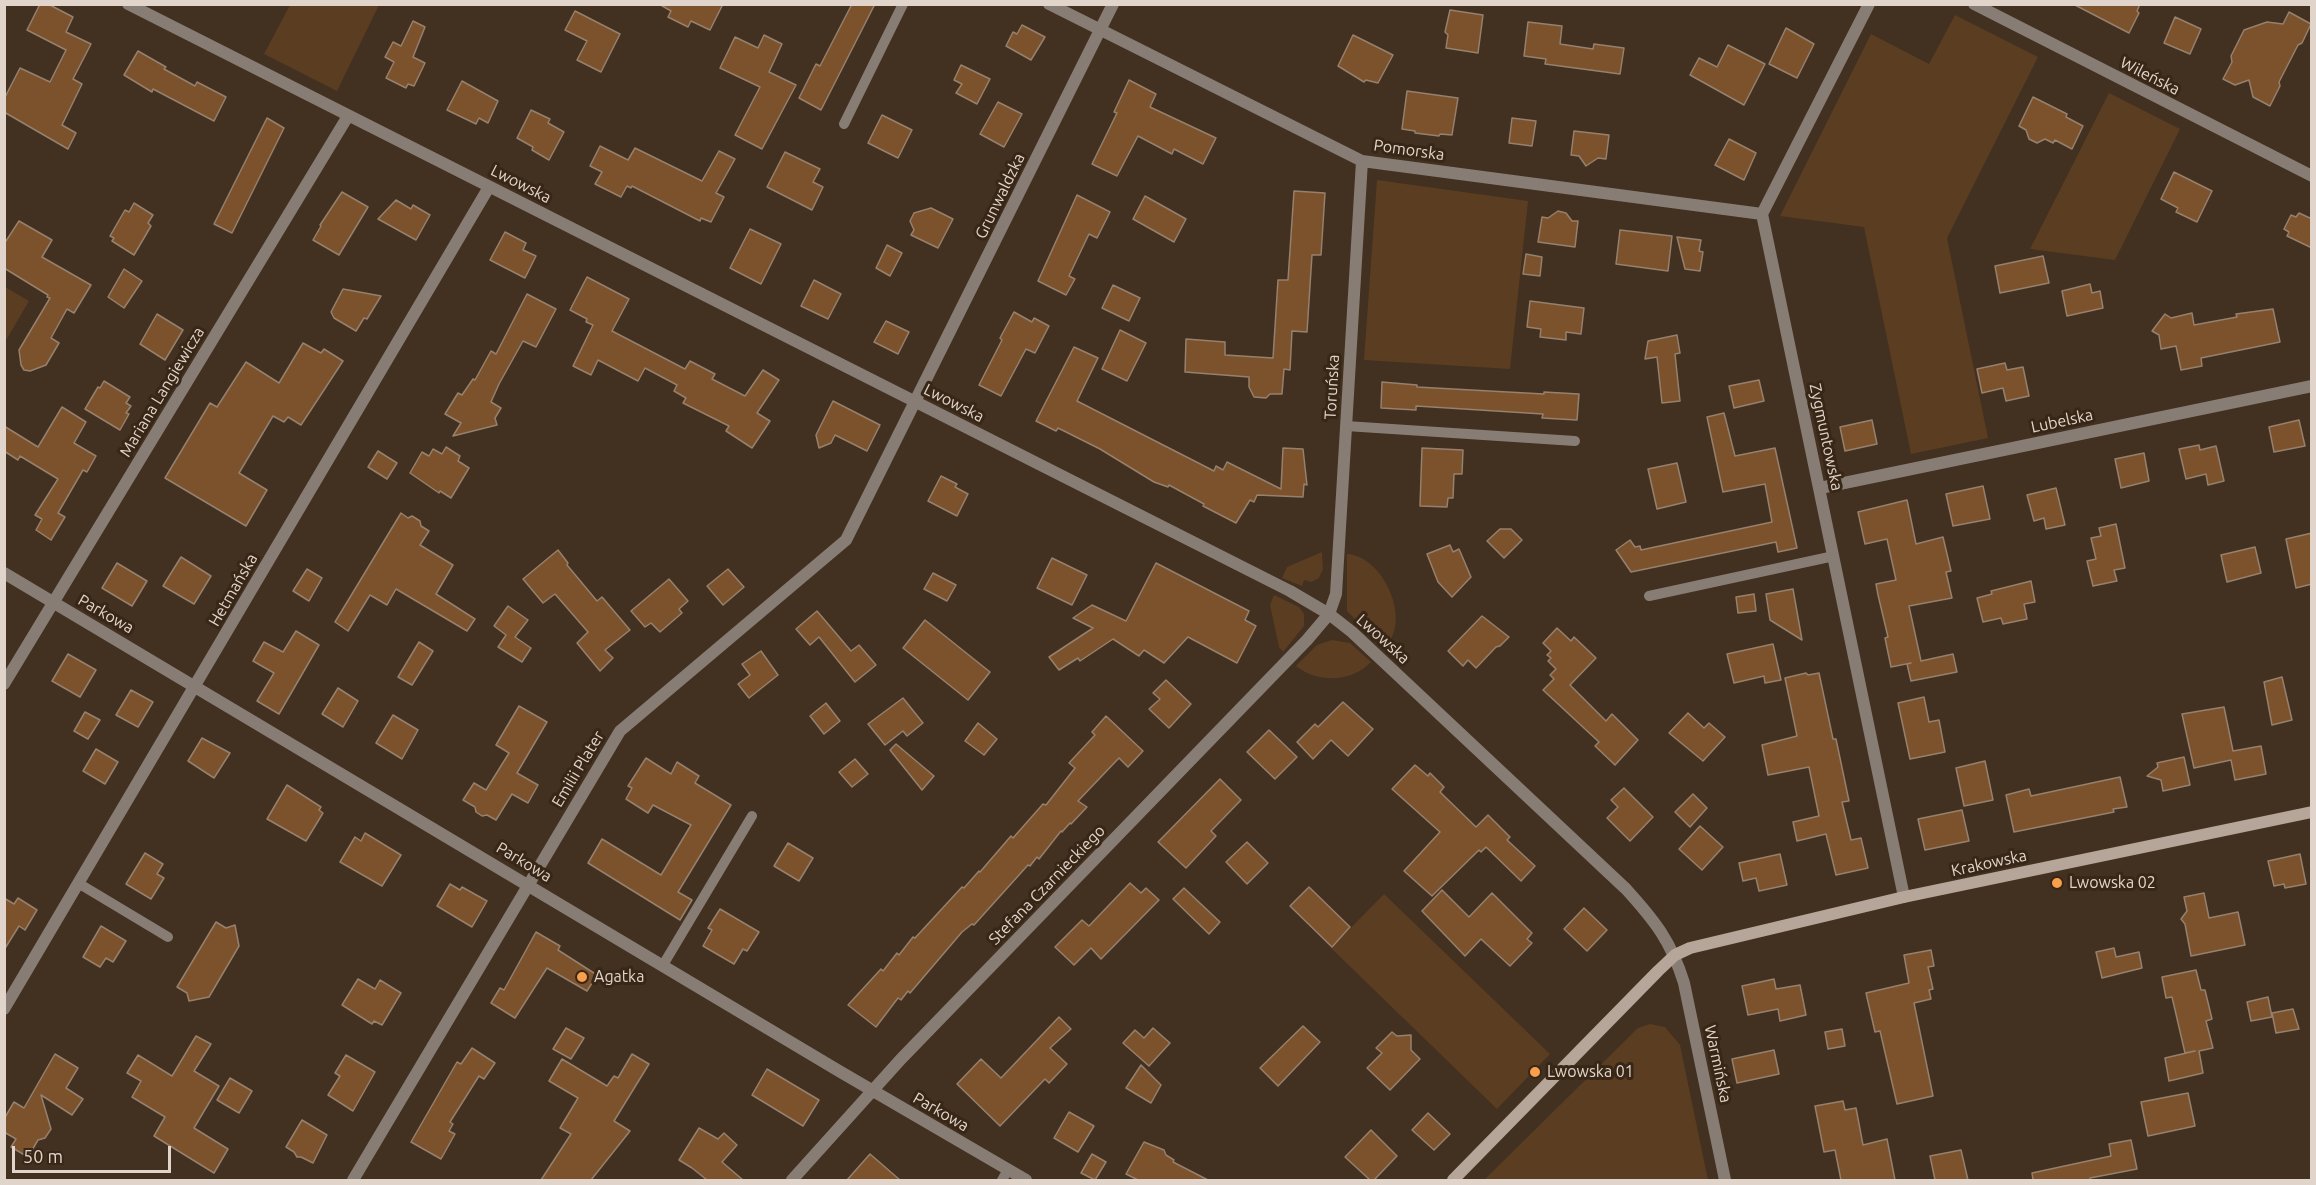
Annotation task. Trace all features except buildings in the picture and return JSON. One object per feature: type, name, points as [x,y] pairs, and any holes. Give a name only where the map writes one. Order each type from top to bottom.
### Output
[{"type":"street","name":"Lwowska","points":[[128,4],[1279,585],[1329,614],[1352,632],[1626,888],[1662,931],[1675,955]]},
{"type":"street","name":"Pomorska","points":[[1049,4],[1362,161],[1762,214]]},
{"type":"street","name":"Grunwaldzka","points":[[916,402],[1113,4]]},
{"type":"street","points":[[1762,214],[1869,4]]},
{"type":"street","name":"Wileńska","points":[[1974,4],[2312,176]]},
{"type":"street","name":"Mariana Langiewicza","points":[[4,684],[348,116]]},
{"type":"street","name":"Toruńska","points":[[1329,614],[1336,594],[1362,161]]},
{"type":"street","name":"Hetmańska","points":[[4,1009],[489,187]]},
{"type":"street","name":"Zygmuntowska","points":[[1762,214],[1904,897]]},
{"type":"street","name":"Lubelska","points":[[1820,488],[2312,386]]},
{"type":"street","name":"Emilii Plater","points":[[353,1180],[620,731],[846,540],[916,402]]},
{"type":"street","name":"Parkowa","points":[[4,573],[872,1090],[1005,1175],[1026,1180]]},
{"type":"street","name":"Stefana Czarnieckiego","points":[[795,1180],[872,1090],[1307,640],[1329,614]]},
{"type":"street","name":"Krakowska","points":[[1675,955],[1725,938],[1904,897],[2312,812]]},
{"type":"street","points":[[1453,1180],[1675,955]]},
{"type":"street","name":"Warmińska","points":[[1675,955],[1684,983],[1725,1180]]},
{"type":"lane","points":[[844,124],[903,4]]},
{"type":"lane","points":[[1346,426],[1575,441]]},
{"type":"lane","points":[[1649,596],[1834,556]]},
{"type":"lane","points":[[663,965],[752,816]]},
{"type":"lane","points":[[78,883],[168,937]]},
{"type":"shaded area","points":[[290,5],[379,5],[337,91],[264,54]]},
{"type":"shaded area","points":[[1955,15],[2038,57],[1947,238],[1988,438],[1911,454],[1864,227],[1780,216],[1871,34],[1929,64]]},
{"type":"shaded area","points":[[2109,93],[2180,129],[2115,260],[2030,249]]},
{"type":"shaded area","points":[[1377,180],[1528,201],[1510,369],[1364,360]]},
{"type":"shaded area","points":[[5,287],[29,301],[5,342]]},
{"type":"shaded area","points":[[1322,552],[1323,569],[1319,578],[1311,582],[1304,580],[1302,586],[1282,578],[1287,567]]},
{"type":"shaded area","points":[[1347,554],[1360,558],[1372,566],[1383,578],[1390,592],[1395,607],[1396,623],[1392,637],[1384,648],[1347,611]]},
{"type":"shaded area","points":[[1274,595],[1299,607],[1304,614],[1304,626],[1283,652],[1279,647],[1270,605]]},
{"type":"shaded area","points":[[1332,640],[1350,643],[1371,662],[1354,674],[1334,678],[1314,676],[1296,666],[1317,645]]},
{"type":"shaded area","points":[[1384,894],[1550,1054],[1497,1109],[1331,948]]},
{"type":"shaded area","points":[[1650,1024],[1665,1027],[1680,1045],[1708,1180],[1484,1180],[1638,1028]]},
{"type":"place","name":"Lwowska 02","points":[[2057,883]]},
{"type":"place","name":"Agatka","points":[[582,977]]},
{"type":"place","name":"Lwowska 01","points":[[1535,1072]]}]
